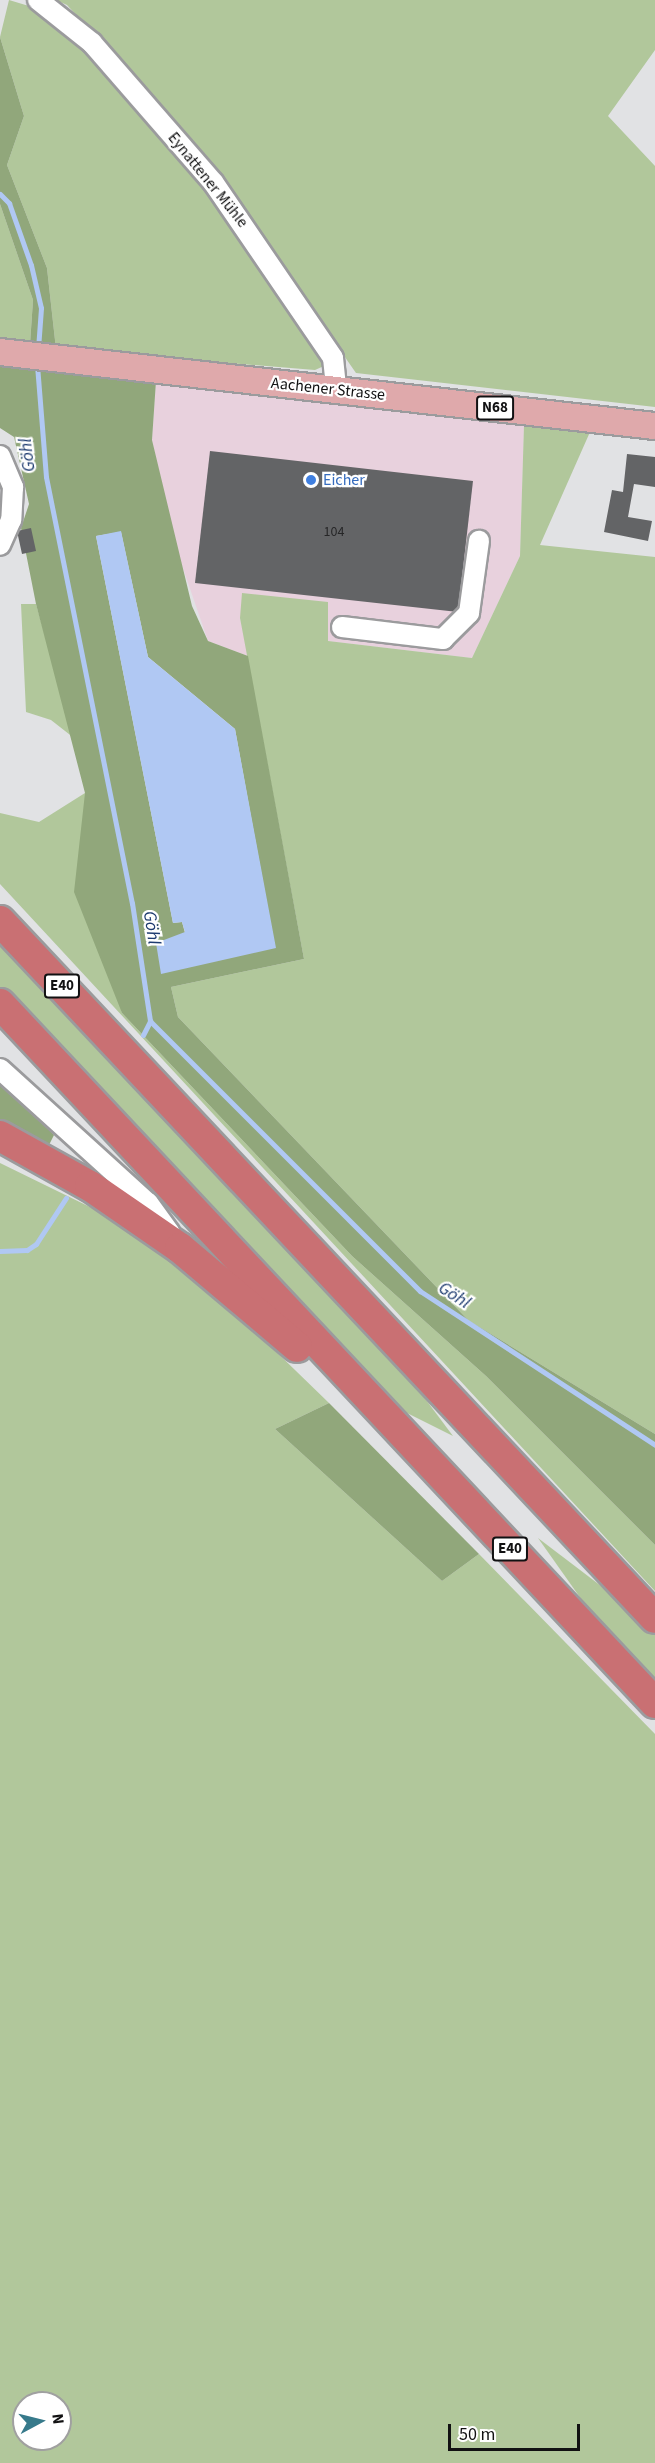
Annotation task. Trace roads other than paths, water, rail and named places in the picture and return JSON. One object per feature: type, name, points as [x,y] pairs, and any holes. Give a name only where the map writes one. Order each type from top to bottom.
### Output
[{"type":"highway","name":"E40","points":[[0,921],[655,1618]]},
{"type":"highway","points":[[0,1004],[118,1131],[312,1350]]},
{"type":"highway","points":[[0,1136],[63,1170],[95,1175],[180,1248],[312,1350]]},
{"type":"highway","name":"E40","points":[[312,1350],[339,1376],[366,1395],[655,1703]]},
{"type":"main road","name":"Aachener Strasse","points":[[0,352],[655,426]]},
{"type":"street","name":"Eynattener Mühle","points":[[38,0],[92,43],[213,182],[333,358],[336,389]]},
{"type":"street","points":[[0,456],[13,487],[11,520],[0,545]]},
{"type":"street","points":[[342,627],[443,639],[469,614],[479,541]]},
{"type":"street","points":[[0,1069],[77,1143],[95,1175]]},
{"type":"water","points":[[121,531],[148,657],[235,729],[276,948],[161,974],[156,943],[185,932],[182,922],[173,923],[96,536]]},
{"type":"waterway","name":"Göhl","points":[[0,194],[9,203],[31,265],[41,308],[38,349]]},
{"type":"waterway","name":"Göhl","points":[[37,365],[46,477],[132,903],[150,1021],[420,1291],[655,1445]]},
{"type":"waterway","points":[[143,1035],[150,1021]]},
{"type":"waterway","points":[[0,1251],[27,1250],[36,1244],[66,1198]]},
{"type":"place","name":"Eicher","points":[[311,480]]}]
